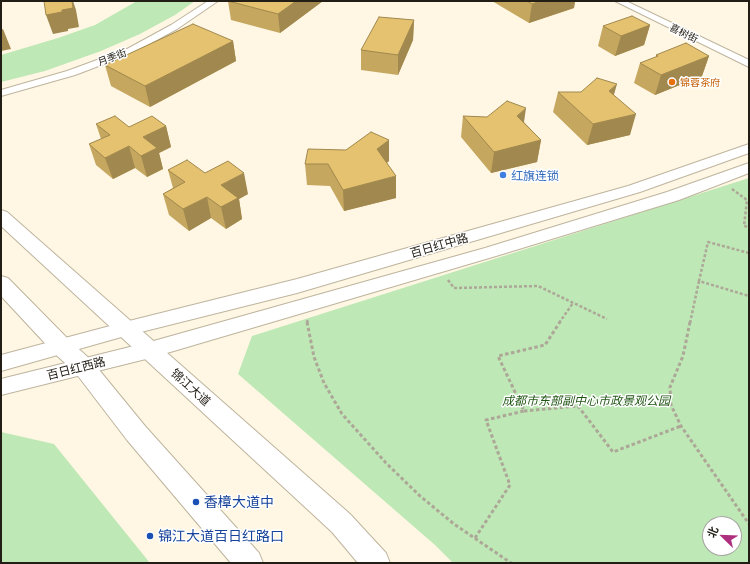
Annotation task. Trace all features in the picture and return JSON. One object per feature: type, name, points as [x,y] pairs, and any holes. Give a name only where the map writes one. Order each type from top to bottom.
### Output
[{"type":"main road","name":"锦江大道","points":[[1,216],[341,523],[376,563]]},
{"type":"main road","points":[[1,283],[62,347],[83,366],[136,434],[249,563]]},
{"type":"street","name":"月季街","points":[[1,93],[71,73],[130,51],[174,28],[214,1]]},
{"type":"street","name":"喜树街","points":[[619,1],[749,64]]},
{"type":"street","name":"百日红中路","points":[[125,329],[297,286],[634,189],[749,148]]},
{"type":"street","name":"百日红中路","points":[[150,350],[497,250],[673,196],[749,168]]},
{"type":"street","name":"百日红西路","points":[[1,363],[125,329]]},
{"type":"street","name":"百日红西路","points":[[1,387],[150,350]]},
{"type":"path","points":[[727,185],[748,201],[744,226],[749,228]]},
{"type":"path","points":[[749,253],[708,242],[684,356],[670,386],[671,405],[681,426],[749,524]]},
{"type":"path","points":[[444,275],[454,288],[538,286],[607,319]]},
{"type":"path","points":[[699,281],[749,296]]},
{"type":"path","points":[[524,411],[498,356],[546,344],[573,303]]},
{"type":"path","points":[[307,319],[314,357],[324,383],[342,414],[386,463],[420,496],[454,524],[511,563]]},
{"type":"path","points":[[475,538],[510,485],[486,420],[524,411],[578,406],[613,452],[681,426]]},
{"type":"green space","points":[[137,1],[195,1],[175,15],[140,34],[101,51],[45,71],[1,82],[1,55],[95,25]]},
{"type":"green space","name":"成都市东部副中心市政景观公园","points":[[749,178],[749,563],[453,563],[435,545],[238,374],[252,336]]},
{"type":"green space","points":[[1,432],[54,444],[150,563],[1,563]]},
{"type":"building","points":[[44,1],[72,1],[73,8],[46,15]]},
{"type":"building","points":[[228,1],[296,1],[278,14]]},
{"type":"building","points":[[527,1],[540,1],[532,4]]},
{"type":"building","points":[[632,16],[650,25],[621,36],[603,26]]},
{"type":"building","points":[[379,17],[414,20],[398,55],[361,50]]},
{"type":"building","points":[[193,24],[233,41],[145,86],[105,65]]},
{"type":"building","points":[[686,43],[709,56],[661,75],[640,63],[658,56],[656,55]]},
{"type":"building","points":[[597,78],[617,84],[609,91],[636,114],[593,124],[558,92],[581,92]]},
{"type":"building","points":[[507,101],[526,108],[517,116],[541,140],[494,152],[463,116],[487,117]]},
{"type":"building","points":[[115,116],[129,127],[152,116],[166,126],[143,137],[157,148],[141,156],[129,146],[105,158],[89,144],[110,135],[96,124]]},
{"type":"building","points":[[371,132],[389,140],[377,149],[396,176],[343,190],[328,164],[305,164],[308,149],[346,150]]},
{"type":"building","points":[[187,160],[205,173],[228,161],[244,173],[221,185],[238,198],[221,207],[207,197],[183,209],[163,194],[185,182],[168,170]]},
{"type":"place","name":"锦蓉茶府","points":[[672,82]]},
{"type":"place","name":"红旗连锁","points":[[503,175]]},
{"type":"place","name":"香樟大道中","points":[[196,502]]},
{"type":"place","name":"锦江大道百日红路口","points":[[150,536]]}]
